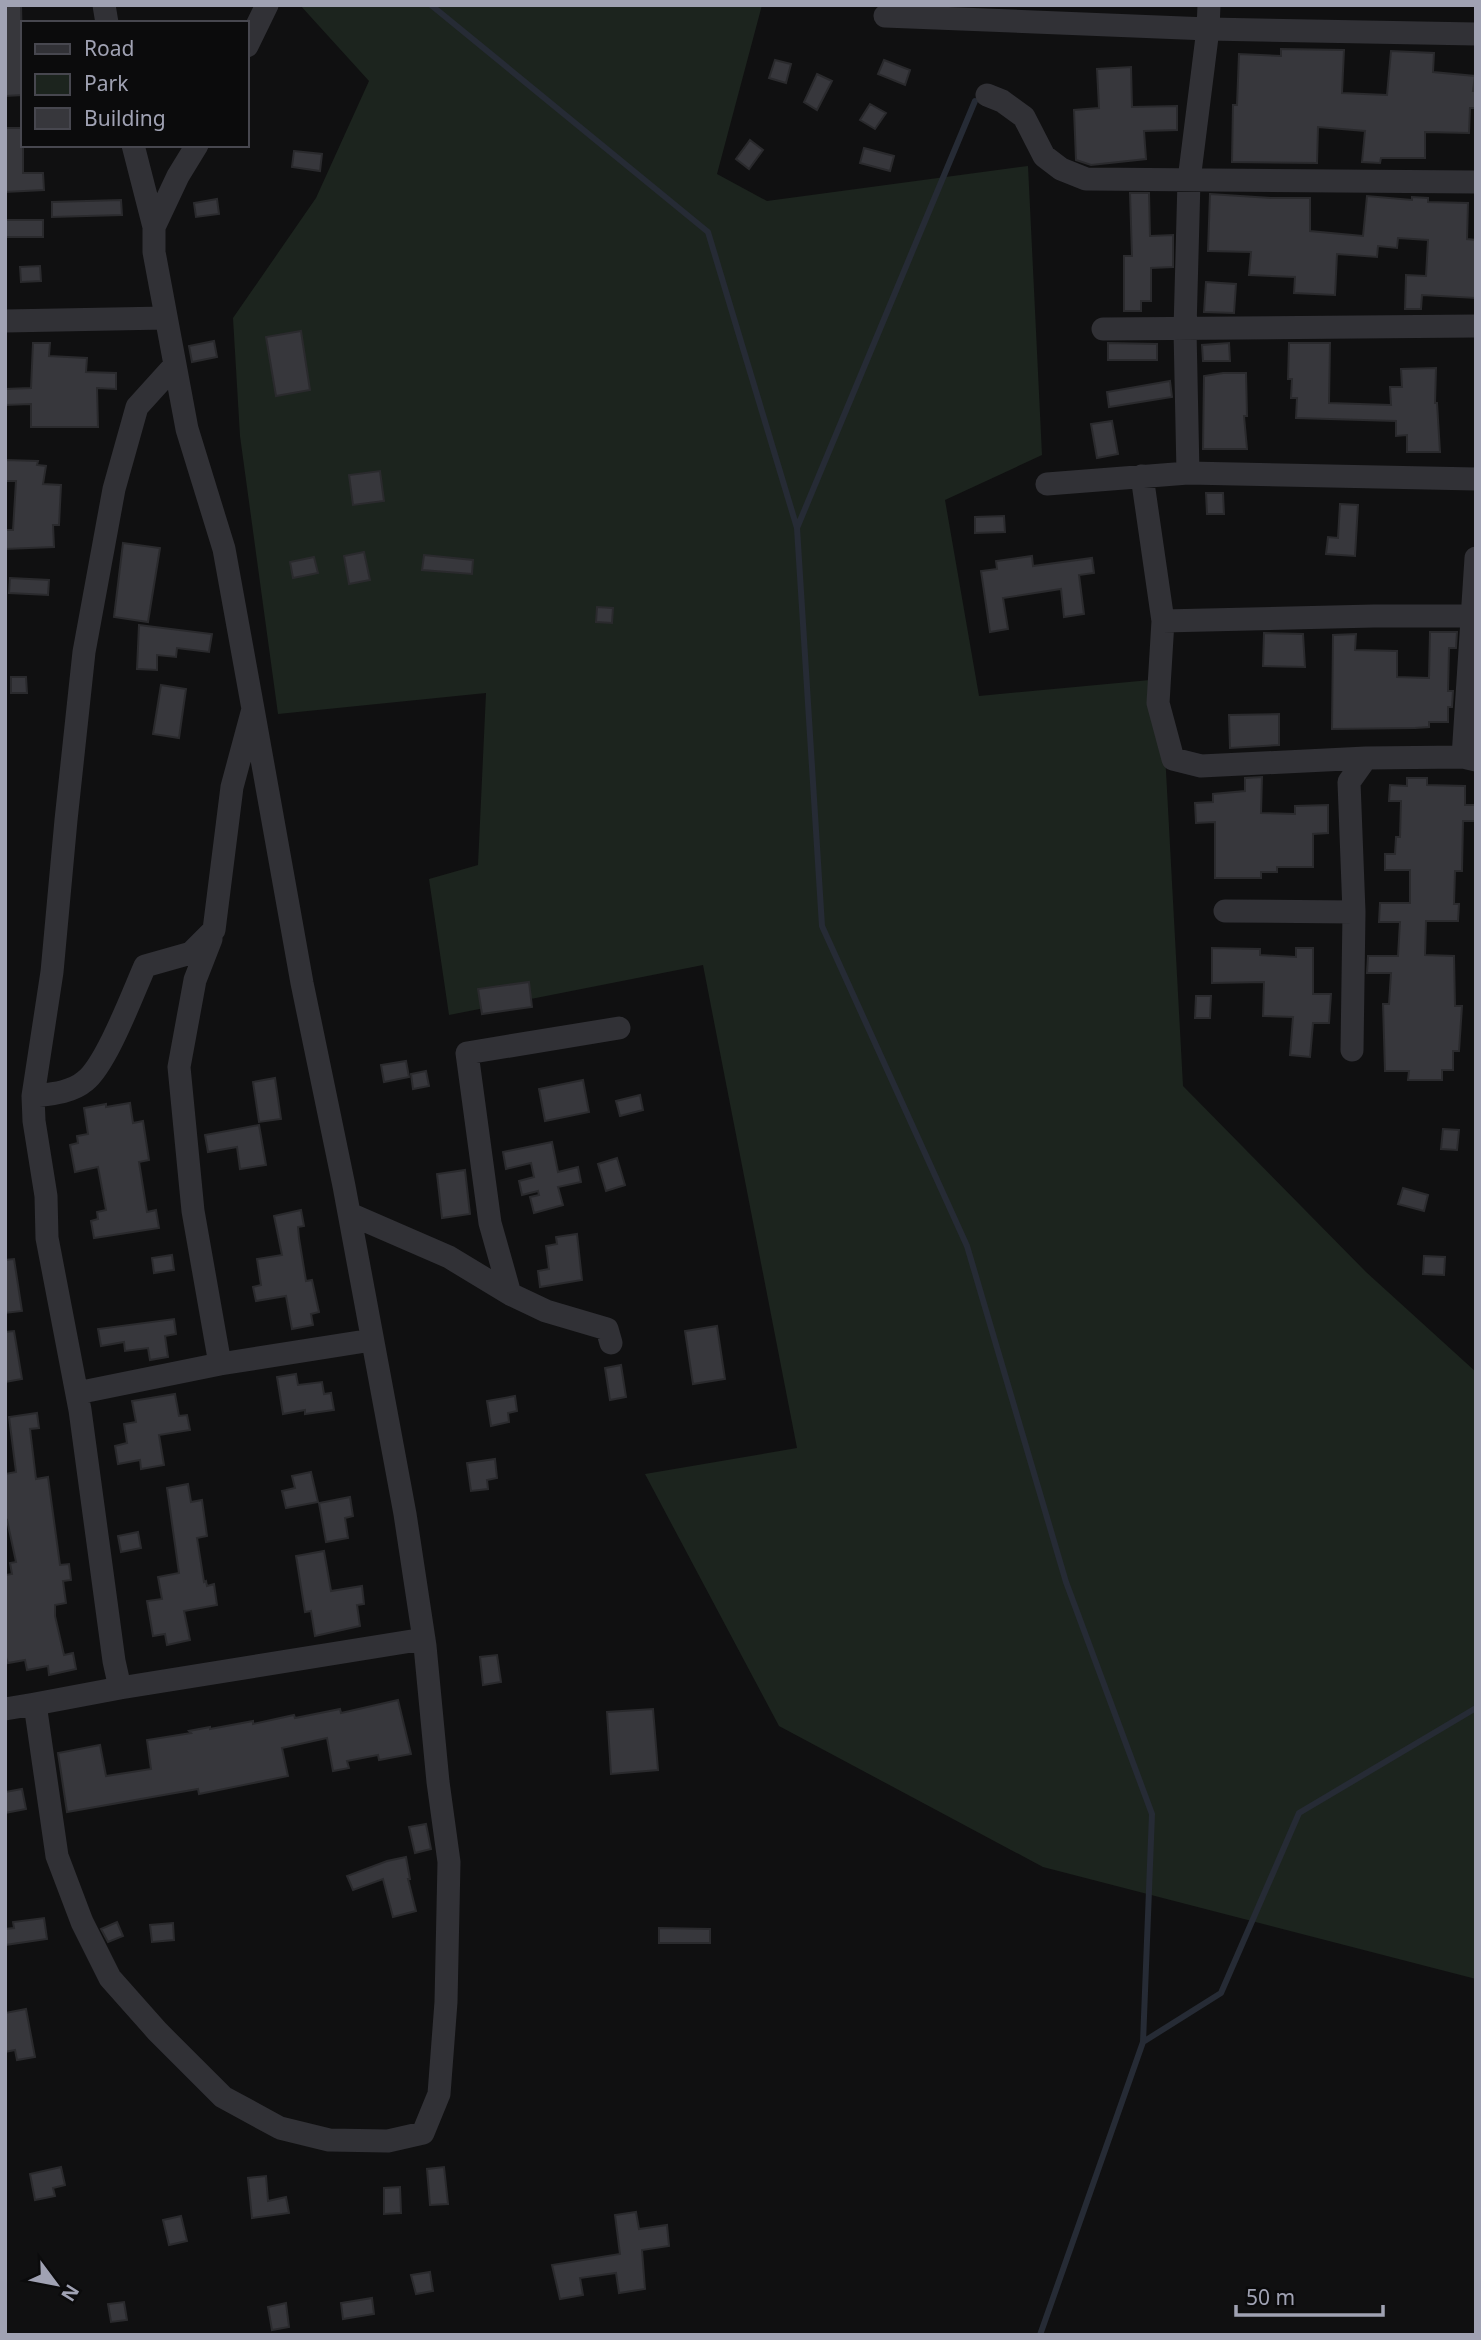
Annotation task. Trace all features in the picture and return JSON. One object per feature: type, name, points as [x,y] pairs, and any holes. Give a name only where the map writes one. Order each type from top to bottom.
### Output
[{"type":"street","points":[[248,44],[267,5]]},
{"type":"street","points":[[1188,473],[1185,330],[1189,180],[1209,5]]},
{"type":"street","points":[[885,16],[1208,29],[1476,34]]},
{"type":"street","points":[[988,95],[1002,101],[1024,117],[1044,156],[1061,169],[1086,179],[1476,182]]},
{"type":"street","points":[[35,1704],[57,1856],[82,1922],[110,1978],[223,2097],[280,2128],[329,2140],[388,2141],[423,2133],[439,2094],[446,2015],[449,1863],[424,1639],[405,1514],[350,1214],[302,983],[225,549],[187,429],[154,252],[154,228],[134,147]]},
{"type":"street","points":[[154,228],[178,176],[196,147]]},
{"type":"street","points":[[5,321],[166,318]]},
{"type":"street","points":[[1103,329],[1476,326]]},
{"type":"street","points":[[120,1688],[76,1393],[47,1238],[46,1196],[34,1121],[33,1096],[52,972],[65,820],[84,652],[114,489],[137,407],[175,365]]},
{"type":"street","points":[[1047,484],[1188,473],[1476,479]]},
{"type":"street","points":[[1142,476],[1163,621],[1158,703],[1173,759],[1201,766],[1366,758],[1469,758],[1471,616],[1476,558]]},
{"type":"street","points":[[1163,621],[1471,616]]},
{"type":"street","points":[[220,1364],[193,1211],[179,1066],[195,980],[214,930],[232,787],[253,709]]},
{"type":"street","points":[[1352,1050],[1354,912],[1349,782],[1366,758]]},
{"type":"street","points":[[1225,911],[1354,912]]},
{"type":"street","points":[[33,1096],[63,1092],[84,1082],[100,1064],[145,966],[191,953],[214,930]]},
{"type":"street","points":[[510,1294],[489,1223],[467,1053],[620,1028]]},
{"type":"street","points":[[350,1214],[449,1256],[510,1294],[546,1311],[607,1329],[611,1343]]},
{"type":"street","points":[[76,1393],[220,1364],[372,1340]]},
{"type":"street","points":[[5,1709],[424,1639]]},
{"type":"green space","points":[[300,5],[762,5],[717,174],[767,201],[1028,166],[1042,455],[945,500],[979,696],[1161,679],[1183,1086],[1366,1272],[1476,1372],[1476,1979],[1043,1867],[779,1726],[645,1474],[797,1448],[703,965],[449,1015],[429,879],[478,865],[486,693],[278,714],[240,436],[233,318],[316,198],[369,81]]},
{"type":"building","points":[[5,5],[21,5],[21,95],[5,96]]},
{"type":"building","points":[[1281,49],[1344,50],[1342,93],[1387,95],[1391,51],[1434,53],[1433,72],[1475,76],[1473,91],[1476,91],[1476,108],[1470,108],[1469,133],[1425,132],[1425,158],[1381,158],[1380,163],[1362,162],[1365,131],[1318,127],[1317,163],[1232,162],[1233,105],[1237,105],[1239,54],[1281,56]]},
{"type":"building","points":[[775,60],[791,64],[786,83],[769,78]]},
{"type":"building","points":[[884,60],[910,70],[905,85],[878,74]]},
{"type":"building","points":[[1131,67],[1132,107],[1177,106],[1177,130],[1144,131],[1146,159],[1091,165],[1076,160],[1074,110],[1099,108],[1097,69]]},
{"type":"building","points":[[817,74],[832,81],[817,110],[804,102]]},
{"type":"building","points":[[870,104],[886,113],[875,129],[860,120]]},
{"type":"building","points":[[5,128],[21,128],[23,173],[43,173],[44,190],[5,192]]},
{"type":"building","points":[[750,140],[763,150],[749,169],[736,159]]},
{"type":"building","points":[[864,148],[894,156],[890,171],[860,163]]},
{"type":"building","points":[[294,151],[322,154],[320,171],[292,167]]},
{"type":"building","points":[[1130,193],[1149,193],[1150,236],[1173,235],[1173,267],[1151,268],[1151,301],[1141,301],[1141,311],[1124,311],[1124,256],[1132,256]]},
{"type":"building","points":[[1210,194],[1310,198],[1310,231],[1363,236],[1367,196],[1412,200],[1412,197],[1428,198],[1428,202],[1468,203],[1467,239],[1476,240],[1476,298],[1422,295],[1421,309],[1405,309],[1406,275],[1426,276],[1428,240],[1398,238],[1397,248],[1378,246],[1377,257],[1337,254],[1335,295],[1294,293],[1295,277],[1249,275],[1251,252],[1208,251]]},
{"type":"building","points":[[217,199],[219,214],[196,217],[194,203]]},
{"type":"building","points":[[121,200],[122,215],[52,217],[52,202]]},
{"type":"building","points":[[5,220],[43,220],[43,237],[5,237]]},
{"type":"building","points":[[40,266],[41,281],[21,282],[20,267]]},
{"type":"building","points":[[1206,282],[1236,284],[1234,313],[1204,312]]},
{"type":"building","points":[[301,331],[310,390],[276,396],[266,337]]},
{"type":"building","points":[[214,341],[217,357],[192,362],[189,346]]},
{"type":"building","points":[[33,343],[50,343],[49,356],[87,358],[86,372],[116,373],[116,389],[97,388],[98,427],[31,427],[31,404],[5,405],[5,389],[31,388]]},
{"type":"building","points":[[1108,343],[1157,344],[1157,360],[1108,360]]},
{"type":"building","points":[[1229,343],[1230,361],[1203,361],[1202,345]]},
{"type":"building","points":[[1289,343],[1330,343],[1329,403],[1391,405],[1390,387],[1402,387],[1401,369],[1436,368],[1435,403],[1440,452],[1407,452],[1407,435],[1396,436],[1396,421],[1296,418],[1297,398],[1291,398],[1292,379],[1288,379]]},
{"type":"building","points":[[1246,373],[1247,416],[1244,416],[1247,449],[1203,449],[1204,376]]},
{"type":"building","points":[[1170,381],[1172,397],[1109,407],[1107,392]]},
{"type":"building","points":[[1112,421],[1118,454],[1097,458],[1091,424]]},
{"type":"building","points":[[5,460],[38,461],[37,465],[46,466],[43,484],[61,485],[59,525],[53,525],[54,547],[5,549],[5,530],[13,530],[16,481],[5,481]]},
{"type":"building","points":[[380,471],[384,501],[353,505],[349,475]]},
{"type":"building","points":[[1206,493],[1223,493],[1224,514],[1207,514]]},
{"type":"building","points":[[1340,504],[1358,505],[1355,556],[1326,554],[1328,537],[1338,538]]},
{"type":"building","points":[[1004,516],[1005,532],[975,533],[975,517]]},
{"type":"building","points":[[123,543],[160,548],[148,622],[114,617]]},
{"type":"building","points":[[364,552],[370,580],[349,584],[344,556]]},
{"type":"building","points":[[424,555],[473,560],[472,574],[422,570]]},
{"type":"building","points":[[1032,556],[1033,566],[1092,558],[1094,573],[1079,575],[1084,614],[1064,617],[1061,589],[1003,598],[1008,629],[990,632],[981,571],[997,569],[996,561]]},
{"type":"building","points":[[314,557],[318,573],[293,578],[290,562]]},
{"type":"building","points":[[10,578],[49,580],[48,595],[9,593]]},
{"type":"building","points":[[597,607],[613,608],[612,623],[596,622]]},
{"type":"building","points":[[139,625],[212,634],[209,652],[177,648],[176,657],[157,655],[157,670],[137,669]]},
{"type":"building","points":[[1430,632],[1457,632],[1456,648],[1449,648],[1448,691],[1453,691],[1452,707],[1448,707],[1448,722],[1429,722],[1429,727],[1415,728],[1332,729],[1333,635],[1356,634],[1355,650],[1397,651],[1397,677],[1429,678]]},
{"type":"building","points":[[1264,633],[1303,634],[1305,667],[1263,666]]},
{"type":"building","points":[[11,677],[26,677],[27,693],[11,693]]},
{"type":"building","points":[[161,685],[186,689],[179,738],[153,734]]},
{"type":"building","points":[[1279,714],[1279,745],[1230,748],[1229,715]]},
{"type":"building","points":[[1262,777],[1261,813],[1295,814],[1295,806],[1328,805],[1328,833],[1313,834],[1313,867],[1277,867],[1277,872],[1261,872],[1261,878],[1215,878],[1215,822],[1196,823],[1195,803],[1213,802],[1213,794],[1245,791],[1245,778]]},
{"type":"building","points":[[1407,778],[1427,778],[1427,785],[1465,786],[1465,805],[1475,805],[1475,821],[1463,821],[1462,871],[1455,871],[1454,904],[1459,904],[1458,921],[1426,921],[1425,955],[1454,956],[1455,1006],[1462,1006],[1459,1051],[1453,1051],[1453,1070],[1442,1070],[1442,1080],[1408,1080],[1409,1071],[1385,1071],[1383,1004],[1389,1004],[1391,973],[1367,973],[1368,956],[1398,956],[1400,922],[1379,922],[1380,903],[1410,903],[1410,870],[1385,870],[1385,854],[1395,854],[1396,837],[1400,837],[1401,801],[1389,801],[1390,785],[1407,786]]},
{"type":"building","points":[[1212,948],[1260,949],[1260,955],[1296,957],[1296,948],[1313,948],[1313,994],[1331,994],[1329,1023],[1313,1023],[1310,1057],[1290,1055],[1293,1017],[1263,1016],[1264,982],[1212,983]]},
{"type":"building","points":[[529,982],[532,1007],[482,1014],[478,989]]},
{"type":"building","points":[[1196,996],[1211,996],[1210,1018],[1195,1018]]},
{"type":"building","points":[[406,1061],[409,1077],[384,1082],[381,1065]]},
{"type":"building","points":[[426,1071],[429,1086],[413,1089],[411,1074]]},
{"type":"building","points":[[275,1078],[281,1119],[259,1122],[253,1082]]},
{"type":"building","points":[[583,1080],[589,1112],[545,1121],[539,1089]]},
{"type":"building","points":[[640,1095],[643,1110],[620,1116],[616,1101]]},
{"type":"building","points":[[130,1103],[133,1123],[143,1121],[149,1160],[139,1162],[147,1212],[156,1210],[159,1228],[94,1238],[91,1221],[98,1219],[97,1212],[106,1210],[98,1167],[75,1172],[70,1145],[78,1143],[77,1136],[88,1134],[84,1108]]},
{"type":"building","points":[[259,1125],[266,1165],[240,1169],[237,1147],[208,1152],[205,1135]]},
{"type":"building","points":[[1443,1129],[1459,1130],[1457,1150],[1441,1149]]},
{"type":"building","points":[[552,1142],[558,1172],[578,1167],[581,1182],[558,1187],[563,1205],[534,1213],[530,1197],[539,1195],[538,1191],[522,1195],[519,1181],[534,1177],[531,1163],[506,1169],[503,1152]]},
{"type":"building","points":[[617,1158],[625,1185],[606,1191],[598,1164]]},
{"type":"building","points":[[465,1170],[470,1214],[442,1218],[437,1174]]},
{"type":"building","points":[[1403,1188],[1428,1195],[1424,1211],[1398,1204]]},
{"type":"building","points":[[301,1210],[304,1226],[298,1227],[306,1281],[312,1280],[319,1312],[311,1314],[313,1325],[292,1329],[286,1296],[256,1301],[253,1287],[261,1285],[257,1259],[282,1255],[274,1216]]},
{"type":"building","points":[[577,1234],[582,1280],[540,1287],[538,1271],[549,1269],[546,1246],[557,1244],[556,1237]]},
{"type":"building","points":[[172,1255],[174,1270],[154,1273],[152,1258]]},
{"type":"building","points":[[1424,1256],[1445,1257],[1444,1275],[1423,1274]]},
{"type":"building","points":[[14,1259],[22,1311],[5,1313],[5,1260]]},
{"type":"building","points":[[174,1319],[176,1334],[165,1336],[168,1357],[150,1360],[148,1348],[125,1351],[124,1342],[101,1346],[98,1329]]},
{"type":"building","points":[[717,1326],[725,1379],[693,1384],[685,1331]]},
{"type":"building","points":[[14,1331],[22,1379],[5,1382],[5,1332]]},
{"type":"building","points":[[621,1365],[626,1397],[610,1400],[605,1368]]},
{"type":"building","points":[[296,1374],[298,1385],[322,1382],[324,1394],[331,1393],[334,1410],[305,1414],[305,1410],[283,1414],[277,1377]]},
{"type":"building","points":[[175,1394],[179,1416],[187,1415],[190,1430],[159,1435],[164,1465],[141,1469],[140,1460],[118,1464],[115,1446],[127,1443],[124,1424],[136,1422],[132,1401]]},
{"type":"building","points":[[515,1396],[517,1411],[508,1413],[509,1422],[491,1426],[487,1401]]},
{"type":"building","points":[[37,1413],[39,1428],[30,1429],[36,1479],[48,1477],[60,1565],[69,1564],[71,1580],[63,1581],[66,1603],[55,1605],[55,1616],[64,1655],[73,1653],[76,1669],[49,1675],[48,1666],[27,1670],[25,1660],[8,1663],[5,1655],[5,1575],[12,1574],[10,1563],[16,1562],[7,1520],[5,1521],[5,1474],[16,1472],[9,1417]]},
{"type":"building","points":[[495,1459],[497,1478],[487,1480],[488,1489],[471,1491],[467,1463]]},
{"type":"building","points":[[311,1472],[318,1502],[286,1508],[282,1491],[295,1488],[292,1476]]},
{"type":"building","points":[[188,1484],[191,1502],[202,1500],[207,1536],[197,1538],[204,1582],[206,1581],[207,1586],[214,1584],[217,1605],[184,1611],[190,1640],[167,1645],[165,1634],[153,1636],[147,1601],[162,1599],[158,1577],[179,1573],[167,1488]]},
{"type":"building","points":[[350,1497],[353,1516],[345,1518],[348,1538],[326,1542],[319,1503]]},
{"type":"building","points":[[138,1532],[141,1548],[121,1552],[118,1536]]},
{"type":"building","points":[[324,1551],[331,1591],[362,1586],[364,1604],[357,1605],[360,1626],[315,1636],[311,1611],[305,1612],[296,1556]]},
{"type":"building","points":[[497,1655],[501,1682],[483,1685],[480,1657]]},
{"type":"building","points":[[398,1700],[411,1754],[379,1760],[378,1755],[347,1761],[349,1768],[333,1771],[327,1738],[282,1748],[288,1776],[199,1794],[198,1789],[67,1812],[58,1753],[100,1745],[106,1776],[151,1769],[147,1740],[210,1727],[253,1721],[253,1724],[294,1715],[295,1718],[340,1709],[341,1713]]},
{"type":"building","points":[[653,1709],[658,1770],[611,1774],[607,1712]]},
{"type":"building","points":[[22,1789],[26,1809],[5,1813],[5,1792]]},
{"type":"building","points":[[426,1824],[431,1849],[415,1853],[409,1827]]},
{"type":"building","points":[[406,1857],[416,1911],[393,1917],[383,1879],[353,1890],[347,1876]]},
{"type":"building","points":[[44,1918],[47,1939],[5,1945],[5,1929],[14,1928],[13,1922]]},
{"type":"building","points":[[117,1922],[123,1936],[108,1942],[101,1929]]},
{"type":"building","points":[[173,1923],[174,1940],[152,1942],[150,1925]]},
{"type":"building","points":[[659,1928],[710,1929],[710,1943],[659,1943]]},
{"type":"building","points":[[26,2009],[35,2057],[17,2060],[15,2050],[5,2052],[5,2013]]},
{"type":"building","points":[[61,2167],[65,2185],[53,2188],[55,2196],[35,2200],[30,2174]]},
{"type":"building","points":[[444,2167],[448,2204],[430,2205],[427,2169]]},
{"type":"building","points":[[266,2176],[268,2201],[286,2197],[289,2213],[252,2218],[248,2178]]},
{"type":"building","points":[[400,2187],[401,2213],[384,2214],[384,2188]]},
{"type":"building","points":[[636,2212],[639,2229],[667,2225],[669,2246],[642,2250],[645,2289],[619,2293],[616,2273],[580,2278],[583,2295],[560,2299],[552,2265],[620,2254],[615,2215]]},
{"type":"building","points":[[181,2216],[187,2241],[169,2245],[163,2220]]},
{"type":"building","points":[[430,2272],[433,2291],[416,2294],[411,2275]]},
{"type":"building","points":[[372,2298],[374,2314],[343,2319],[341,2303]]},
{"type":"building","points":[[124,2302],[127,2320],[111,2322],[108,2304]]},
{"type":"building","points":[[286,2303],[289,2327],[272,2330],[268,2307]]},
{"type":"waterway","points":[[431,5],[708,232],[797,528],[822,926],[967,1246],[1066,1582],[1152,1814],[1143,2042],[1040,2335]]},
{"type":"waterway","points":[[797,528],[975,101]]},
{"type":"waterway","points":[[1143,2042],[1221,1993],[1299,1813],[1476,1708]]}]
